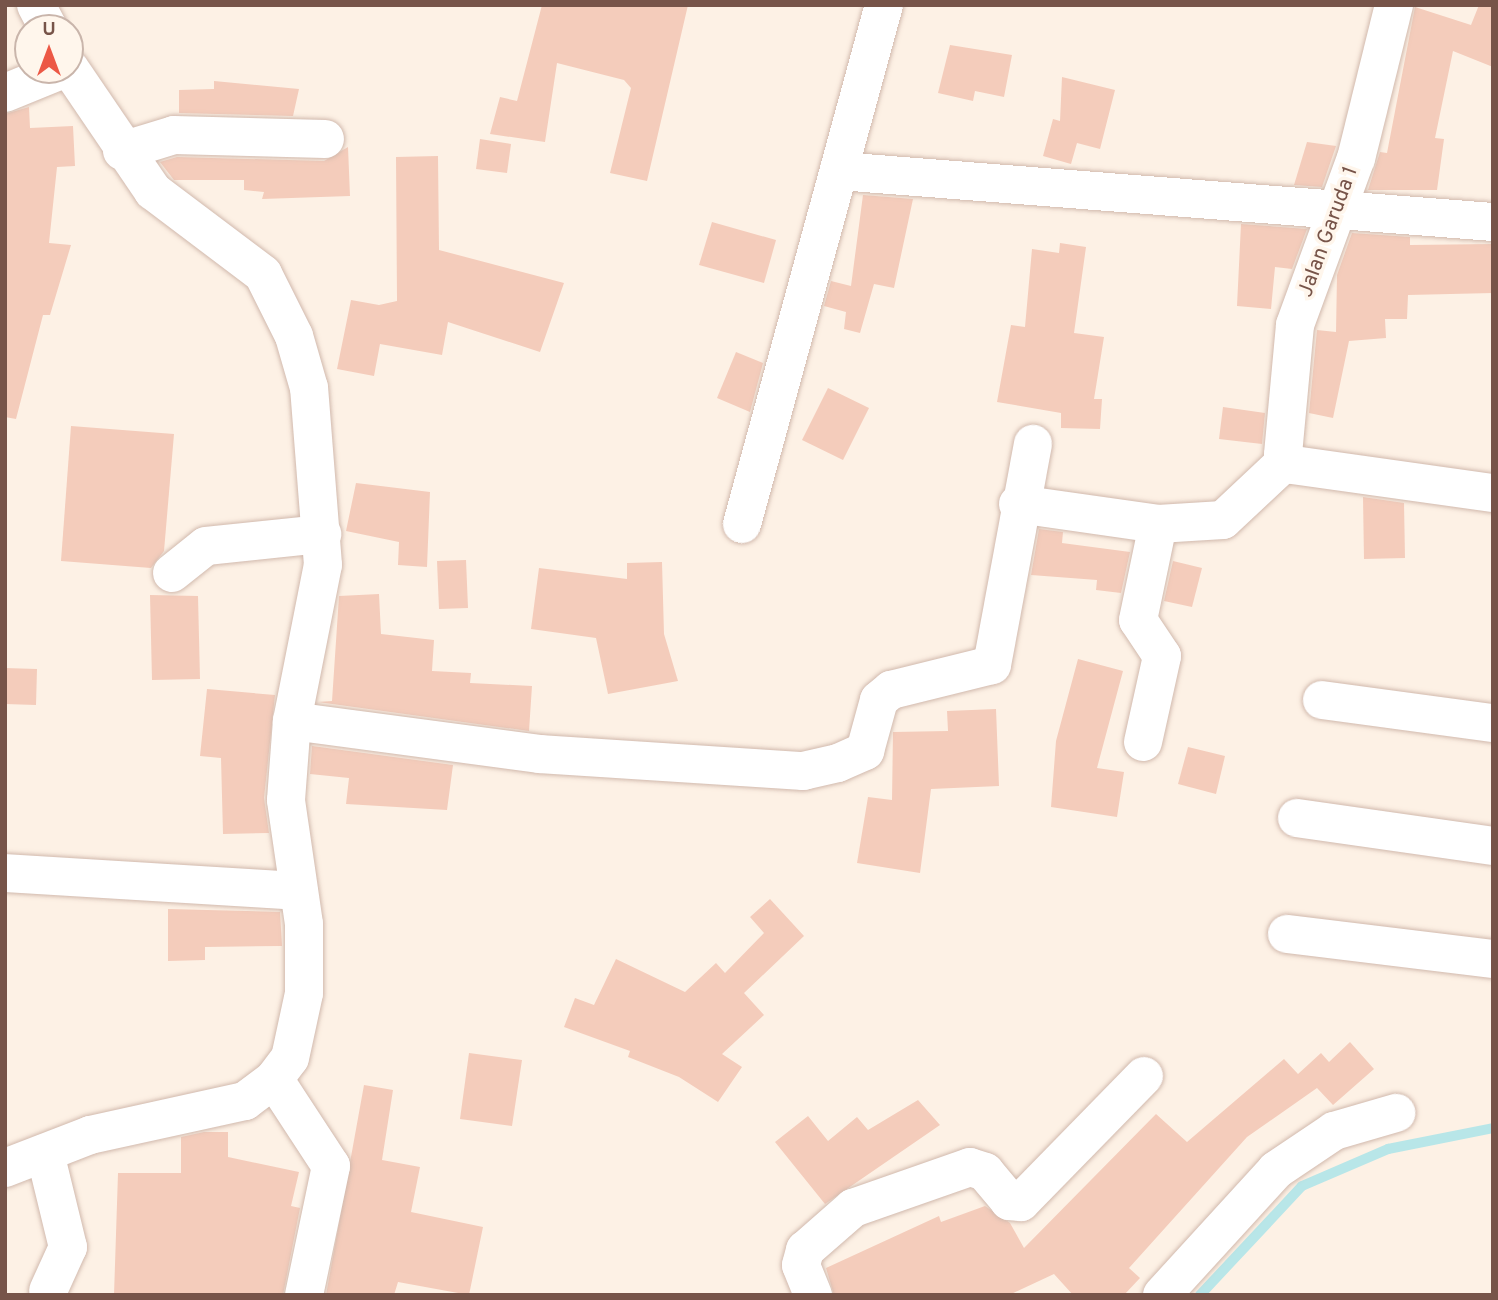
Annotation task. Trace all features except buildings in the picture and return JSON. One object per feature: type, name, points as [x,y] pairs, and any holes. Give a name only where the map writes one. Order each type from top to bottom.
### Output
[{"type":"street","points":[[742,524],[884,5]]},
{"type":"street","name":"Jalan Garuda 1","points":[[1289,463],[1295,325],[1338,211],[1394,5]]},
{"type":"street","points":[[5,93],[27,84]]},
{"type":"street","points":[[5,1168],[90,1135],[214,1112],[274,1079],[290,1058],[304,993],[298,891],[286,800],[292,721],[323,565],[309,388],[279,301],[263,274],[153,191],[121,151],[79,84]]},
{"type":"street","points":[[121,151],[174,135],[325,139]]},
{"type":"street","points":[[839,171],[1493,222]]},
{"type":"street","points":[[292,721],[539,754],[821,769],[865,751],[879,700],[891,690],[992,665],[1018,504],[1033,444]]},
{"type":"street","points":[[1018,504],[1158,524],[1223,520],[1289,463],[1493,493]]},
{"type":"street","points":[[1143,741],[1161,656],[1138,620],[1158,524]]},
{"type":"street","points":[[172,573],[206,546],[321,534]]},
{"type":"street","points":[[1322,700],[1493,723]]},
{"type":"street","points":[[1297,818],[1493,846]]},
{"type":"street","points":[[5,873],[298,891]]},
{"type":"street","points":[[1287,934],[1493,959]]},
{"type":"street","points":[[813,1295],[801,1265],[805,1250],[853,1208],[971,1167],[985,1172],[1009,1201],[1021,1202],[1144,1076]]},
{"type":"street","points":[[274,1079],[331,1166],[304,1295]]},
{"type":"street","points":[[1162,1295],[1276,1170],[1335,1131],[1395,1113]]},
{"type":"street","points":[[45,1153],[68,1247],[48,1291]]},
{"type":"waterway","points":[[1200,1295],[1302,1186],[1388,1149],[1493,1128]]}]
